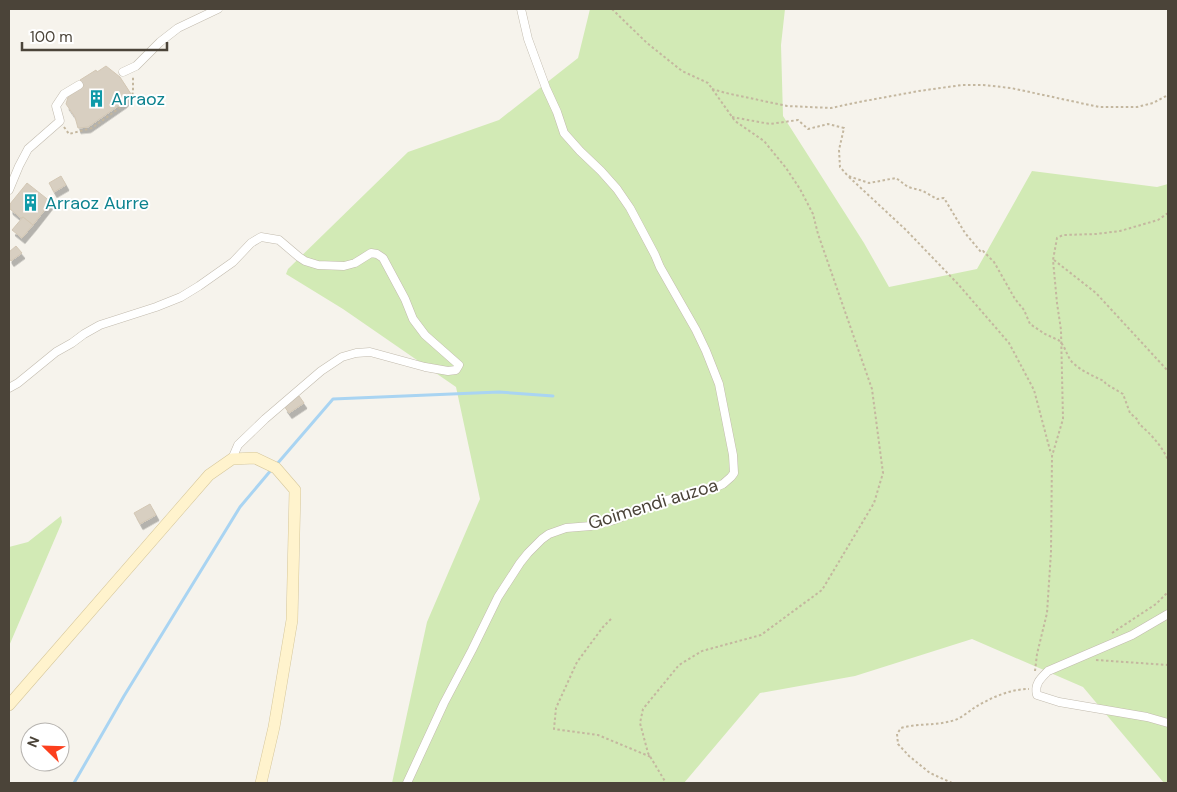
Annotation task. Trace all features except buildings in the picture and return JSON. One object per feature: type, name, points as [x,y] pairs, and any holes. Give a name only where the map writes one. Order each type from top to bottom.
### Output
[{"type":"main road","points":[[9,705],[209,475],[232,459],[254,458],[272,466],[295,490],[292,620],[274,727],[260,783]]},
{"type":"street","points":[[123,72],[136,66],[160,42],[178,28],[218,9]]},
{"type":"street","name":"Goimendi auzoa","points":[[407,783],[444,703],[498,597],[520,562],[542,539],[549,534],[566,528],[591,526],[611,521],[667,500],[712,489],[723,484],[734,473],[733,455],[719,384],[706,351],[630,208],[617,189],[564,133],[528,39],[521,9]]},
{"type":"street","points":[[9,190],[28,149],[60,121],[56,106],[64,94],[79,85]]},
{"type":"street","points":[[9,388],[56,352],[100,325],[156,307],[199,286],[233,262],[251,243],[261,237],[279,240],[305,261],[318,264],[344,266],[354,263],[371,253],[383,258],[405,299],[413,319],[425,334],[459,365],[456,370],[448,371],[425,368],[370,352],[342,357],[322,371],[265,419],[238,445],[232,459]]},
{"type":"street","points":[[1168,614],[1132,635],[1048,671],[1040,679],[1036,687],[1037,695],[1059,702],[1147,717],[1168,723]]},
{"type":"path","points":[[612,9],[647,44],[682,71],[708,83],[735,121],[764,141],[800,188],[813,214],[818,234],[872,389],[883,473],[874,503],[822,590],[760,636],[702,651],[678,665],[643,708],[640,723],[648,753],[666,783]]},
{"type":"path","points":[[60,121],[70,134],[92,128],[125,104],[132,97],[134,80],[132,68]]},
{"type":"path","points":[[712,88],[726,93],[787,106],[831,108],[919,91],[962,85],[1011,88],[1098,108],[1137,107],[1153,103],[1168,95]]},
{"type":"path","points":[[732,117],[770,124],[798,120],[808,129],[828,124],[844,128],[839,150],[840,167],[945,270],[1008,343],[1034,390],[1052,456],[1051,552],[1047,613],[1037,654],[1036,687],[1006,693],[985,701],[955,720],[912,725],[901,728],[897,734],[898,744],[909,756],[930,773],[952,783]]},
{"type":"path","points":[[848,176],[869,184],[896,178],[908,187],[923,191],[937,199],[944,198],[966,233],[981,252],[983,251],[994,262],[1015,299],[1024,310],[1030,324],[1061,342],[1068,357],[1084,371],[1104,381],[1123,394],[1130,413],[1148,431],[1168,460]]},
{"type":"path","points":[[1052,456],[1063,419],[1061,330],[1053,260],[1057,238],[1063,234],[1120,231],[1158,220],[1168,214]]},
{"type":"path","points":[[1053,260],[1096,293],[1168,371]]},
{"type":"path","points":[[1106,637],[1156,604],[1168,592]]},
{"type":"path","points":[[611,619],[577,662],[556,708],[554,729],[598,735],[651,758]]},
{"type":"path","points":[[1094,660],[1168,665]]},
{"type":"green space","points":[[590,9],[785,9],[781,45],[783,116],[864,243],[889,287],[977,269],[1032,171],[1157,187],[1168,184],[1168,783],[1164,783],[1083,687],[972,639],[855,676],[760,693],[684,783],[392,783],[427,622],[480,499],[456,387],[343,309],[286,274],[288,269],[408,152],[499,120],[578,58]]},
{"type":"green space","points":[[61,516],[62,522],[9,646],[9,547],[28,542]]},
{"type":"waterway","points":[[277,464],[333,399],[499,392],[553,396]]},
{"type":"waterway","points":[[74,783],[124,696],[240,507],[272,469]]},
{"type":"place","name":"Arraoz","points":[[97,99]]},
{"type":"place","name":"Arraoz Aurre","points":[[31,203]]}]
